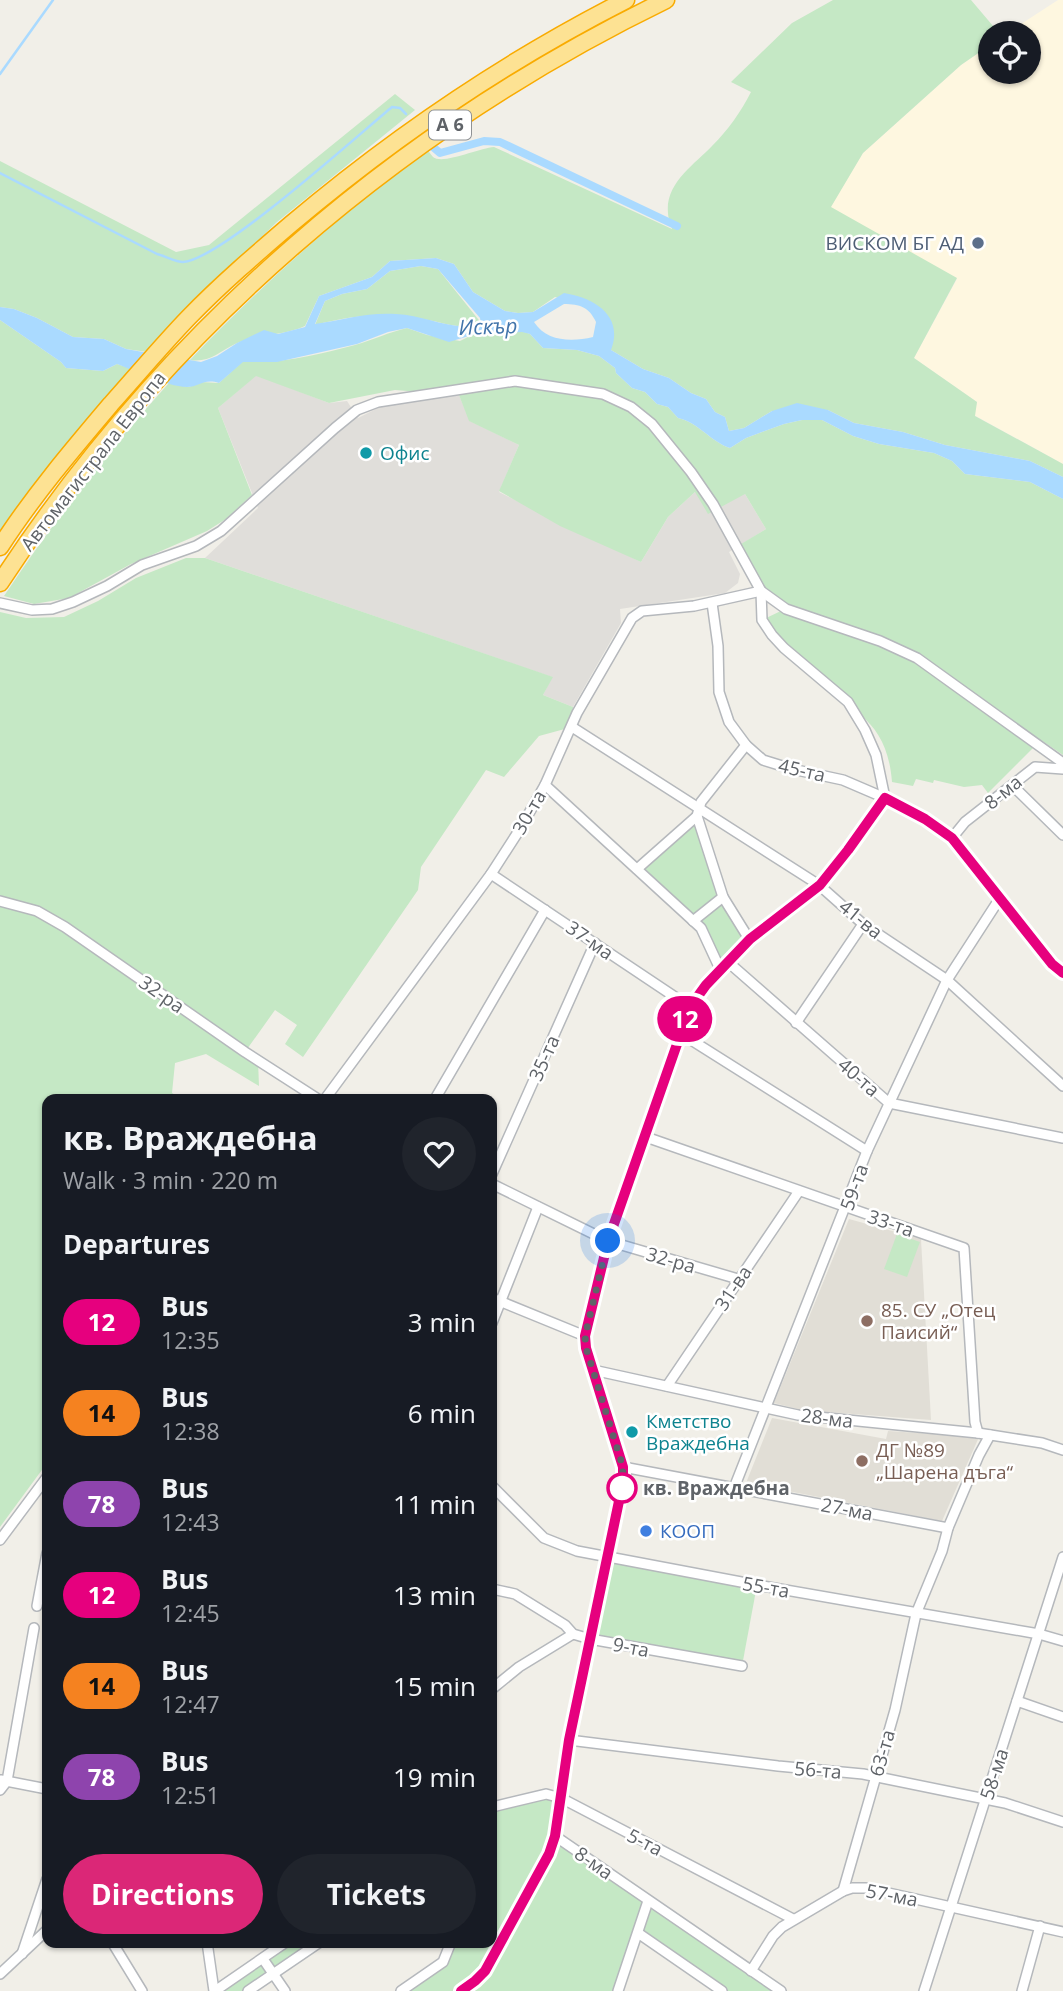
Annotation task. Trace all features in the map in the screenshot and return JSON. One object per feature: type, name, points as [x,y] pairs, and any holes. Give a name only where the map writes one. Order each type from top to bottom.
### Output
[{"type":"highway","name":"Автомагистрала Европа","points":[[0,547],[52,473],[106,410],[190,316],[241,267],[336,187],[432,115],[546,43],[626,0]]},
{"type":"highway","name":"Автомагистрала Европа","points":[[0,583],[75,477],[120,421],[192,341],[254,280],[348,200],[475,108],[574,48],[666,0]]},
{"type":"street","points":[[0,603],[32,610],[52,609],[73,603],[142,565],[204,541],[221,531],[335,428],[358,410],[378,402],[516,381],[603,394],[631,407],[652,424],[713,503],[761,591],[786,609],[917,658],[1063,763]]},
{"type":"street","name":"30-та","points":[[329,1094],[491,874],[545,785],[577,713],[632,618],[642,611],[712,603],[761,591]]},
{"type":"street","points":[[761,591],[762,620],[772,635],[848,702],[865,730],[876,755],[885,798],[925,819],[952,838],[1052,964],[1063,973]]},
{"type":"street","name":"45-та","points":[[712,603],[718,646],[719,692],[729,722],[746,746],[763,760],[843,779],[885,798]]},
{"type":"street","name":"41-ва","points":[[572,727],[698,812],[820,885],[863,924],[947,980],[1063,1086]]},
{"type":"street","points":[[637,869],[698,812],[746,746]]},
{"type":"street","points":[[1035,767],[1043,750]]},
{"type":"street","name":"8-ма","points":[[952,838],[965,822],[1035,767],[1063,769]]},
{"type":"street","name":"40-та","points":[[545,785],[701,928],[724,965],[889,1103],[1063,1138]]},
{"type":"street","points":[[1013,786],[1063,835]]},
{"type":"street","name":"8-ма","points":[[781,1991],[555,1836],[569,1740],[623,1482],[623,1467],[586,1348],[585,1336],[608,1241],[690,1007],[724,965],[750,939],[820,885],[885,798]]},
{"type":"street","points":[[698,812],[723,897],[750,939]]},
{"type":"street","name":"37-ма","points":[[491,874],[690,1007]]},
{"type":"street","points":[[693,921],[723,897]]},
{"type":"street","name":"59-та","points":[[734,1488],[867,1151],[947,980],[1000,898]]},
{"type":"street","name":"32-ра","points":[[0,901],[37,912],[65,927],[310,1094]]},
{"type":"street","points":[[438,1094],[545,910]]},
{"type":"street","points":[[796,1023],[863,924]]},
{"type":"street","name":"35-та","points":[[497,1163],[596,943]]},
{"type":"street","points":[[680,1033],[867,1151]]},
{"type":"street","name":"33-та","points":[[643,1136],[964,1248],[975,1422],[978,1433]]},
{"type":"street","name":"32-ра","points":[[497,1186],[608,1241],[738,1279]]},
{"type":"street","name":"31-ва","points":[[667,1386],[799,1191]]},
{"type":"street","points":[[497,1298],[538,1207]]},
{"type":"street","points":[[497,1300],[585,1336]]},
{"type":"street","name":"28-ма","points":[[593,1370],[822,1419],[978,1433],[1042,1443],[1063,1450]]},
{"type":"street","name":"63-та","points":[[842,1891],[895,1710],[916,1614],[945,1543],[948,1528],[990,1435]]},
{"type":"street","name":"27-ма","points":[[623,1467],[948,1528]]},
{"type":"street","points":[[0,1540],[42,1486]]},
{"type":"street","name":"55-та","points":[[497,1491],[544,1538],[562,1547],[607,1558],[1039,1634],[1063,1641]]},
{"type":"street","name":"58-ма","points":[[924,1991],[1063,1557]]},
{"type":"street","points":[[37,1606],[42,1580]]},
{"type":"street","name":"9-та","points":[[497,1590],[514,1594],[565,1625],[573,1634],[742,1666]]},
{"type":"street","points":[[0,1790],[34,1628]]},
{"type":"street","points":[[497,1685],[573,1634]]},
{"type":"street","points":[[1017,1701],[1063,1717]]},
{"type":"street","name":"56-та","points":[[569,1740],[863,1774],[1005,1802],[1063,1822]]},
{"type":"street","points":[[3,1781],[42,1788]]},
{"type":"street","name":"5-та","points":[[497,1806],[546,1794],[561,1798],[793,1919]]},
{"type":"street","points":[[462,1991],[485,1971],[549,1854],[555,1836]]},
{"type":"street","name":"57-ма","points":[[751,1971],[773,1936],[793,1919],[852,1888],[866,1888],[1063,1933]]},
{"type":"street","points":[[22,1954],[42,1894]]},
{"type":"street","points":[[618,1991],[648,1901]]},
{"type":"street","points":[[1022,1991],[1040,1926]]},
{"type":"street","points":[[638,1933],[722,1991]]},
{"type":"street","points":[[0,1974],[42,1935]]},
{"type":"street","points":[[116,1948],[142,1991]]},
{"type":"street","points":[[208,1948],[215,1991],[278,1948]]},
{"type":"street","points":[[248,1991],[311,1948]]},
{"type":"street","points":[[401,1991],[443,1962],[449,1948]]},
{"type":"street","points":[[262,1959],[285,1991]]},
{"type":"shaded area","points":[[1058,0],[1063,0],[1063,464],[974,415],[977,402],[914,358],[957,279],[830,208],[863,153],[961,65],[978,53],[978,84],[1041,84],[1041,21],[1026,21]]},
{"type":"shaded area","points":[[256,375],[329,403],[347,401],[358,418],[380,407],[459,395],[470,421],[519,445],[499,492],[641,562],[668,517],[695,492],[745,494],[766,529],[729,552],[740,574],[738,583],[725,593],[620,609],[621,623],[573,707],[543,695],[552,677],[205,558],[258,508],[218,408]]},
{"type":"shaded area","name":"85. СУ „Отец Паисий“","points":[[849,1219],[921,1239],[931,1420],[802,1410],[774,1403]]},
{"type":"shaded area","name":"ДГ №89 „Шарена дъга“","points":[[772,1418],[886,1439],[888,1431],[979,1437],[942,1521],[746,1483]]},
{"type":"green space","points":[[833,0],[971,0],[989,21],[978,21],[978,53],[961,65],[863,153],[831,207],[957,278],[914,358],[977,402],[975,416],[1063,464],[1063,477],[1030,461],[945,445],[903,432],[854,423],[828,410],[772,411],[744,428],[729,431],[725,417],[715,412],[706,399],[691,393],[669,378],[643,369],[611,350],[603,310],[555,297],[533,312],[505,311],[473,292],[454,264],[436,258],[390,261],[372,277],[319,296],[305,326],[243,341],[208,358],[190,360],[304,250],[426,147],[433,157],[445,159],[494,147],[672,229],[668,202],[676,183],[724,133],[751,92],[731,82],[792,23]]},
{"type":"green space","points":[[395,94],[415,110],[277,222],[198,298],[147,352],[126,349],[104,339],[73,337],[37,318],[0,307],[0,161],[176,252],[209,245]]},
{"type":"green space","points":[[421,266],[438,269],[482,324],[459,326],[382,315],[315,325],[325,301],[367,289],[390,271]]},
{"type":"green space","points":[[0,320],[66,368],[103,371],[117,364],[132,369],[91,416],[0,533]]},
{"type":"green space","points":[[407,328],[460,341],[472,335],[522,331],[530,334],[543,348],[577,350],[599,356],[615,368],[616,373],[632,388],[645,392],[657,404],[668,407],[678,418],[730,448],[746,438],[784,424],[822,420],[853,436],[879,444],[934,453],[952,461],[965,474],[1030,482],[1063,499],[1063,755],[1041,740],[988,793],[982,785],[964,787],[916,779],[913,786],[892,782],[889,761],[875,731],[815,676],[762,620],[785,609],[772,601],[736,547],[766,529],[745,494],[708,514],[695,492],[668,517],[641,562],[560,526],[499,491],[519,445],[469,421],[459,395],[395,390],[329,403],[256,376],[218,408],[252,495],[226,519],[207,531],[131,564],[69,598],[34,604],[4,596],[82,486],[169,383],[189,387],[201,382],[219,383],[243,361],[285,360],[313,355]]},
{"type":"green space","points":[[186,558],[205,558],[553,677],[543,695],[573,707],[572,727],[539,736],[504,777],[486,770],[421,867],[418,890],[303,1057],[285,1044],[297,1025],[275,1010],[245,1052],[258,1061],[259,1086],[206,1054],[175,1063],[174,1094],[42,1094],[42,1470],[0,1527],[0,612],[26,618],[64,617],[98,601],[136,578]]},
{"type":"green space","points":[[697,816],[723,897],[749,939],[720,969],[707,940],[637,869]]},
{"type":"green space","points":[[897,1234],[920,1242],[907,1277],[884,1269]]},
{"type":"green space","points":[[607,1558],[757,1585],[742,1666],[590,1639]]},
{"type":"green space","points":[[546,1794],[561,1798],[556,1836],[781,1991],[722,1991],[638,1933],[618,1991],[401,1991],[443,1962],[449,1948],[497,1948],[497,1806]]},
{"type":"green space","points":[[279,1948],[312,1948],[248,1991],[215,1991]]},
{"type":"water","name":"Искър","points":[[436,258],[454,264],[473,292],[505,311],[533,312],[564,293],[596,304],[610,318],[614,327],[611,350],[643,369],[669,378],[691,393],[706,399],[715,412],[725,417],[729,431],[744,428],[772,411],[797,403],[828,410],[854,423],[903,432],[945,445],[1030,461],[1063,477],[1063,499],[1030,482],[965,474],[952,461],[934,453],[879,444],[853,436],[822,420],[784,424],[746,438],[730,448],[678,418],[668,407],[657,404],[645,392],[632,388],[616,373],[615,368],[599,356],[577,350],[543,348],[530,334],[522,332],[472,335],[449,342],[407,328],[357,344],[277,362],[243,362],[219,383],[205,382],[187,387],[161,381],[117,364],[103,371],[66,368],[0,320],[0,307],[14,309],[73,337],[104,339],[126,349],[201,362],[264,330],[278,334],[305,327],[319,296],[372,277],[390,261]],"holes":[[[421,266],[438,269],[480,318],[481,324],[449,325],[407,315],[386,314],[315,324],[325,301],[367,289],[390,271]],[[564,304],[579,306],[590,313],[596,322],[593,337],[560,339],[539,329],[534,322]]]},
{"type":"waterway","points":[[0,74],[53,0]]},
{"type":"waterway","points":[[0,173],[157,254],[183,262],[201,256],[256,220],[392,107],[400,108],[406,114]]},
{"type":"waterway","points":[[433,147],[440,153],[484,141],[500,142],[677,226]]},
{"type":"bus line","name":"12","points":[[461,1991],[485,1971],[549,1854],[555,1836],[569,1740],[623,1482],[623,1467],[586,1348],[585,1336],[608,1241],[690,1007],[706,985],[750,939],[820,885],[885,798],[925,819],[952,838],[1052,964],[1063,973]]},
{"type":"place","name":"ВИСКОМ БГ АД","points":[[978,243]]},
{"type":"place","name":"Офис","points":[[366,453]]},
{"type":"place","name":"85. СУ „Отец Паисий“","points":[[867,1321]]},
{"type":"place","name":"Кметство Враждебна","points":[[632,1432]]},
{"type":"place","name":"ДГ №89 „Шарена дъга“","points":[[862,1461]]},
{"type":"place","name":"кв. Враждебна","points":[[622,1488]]},
{"type":"place","name":"КООП","points":[[646,1531]]},
{"type":"route","points":[[608,1241],[585,1336],[586,1348],[623,1467],[622,1488]]}]
